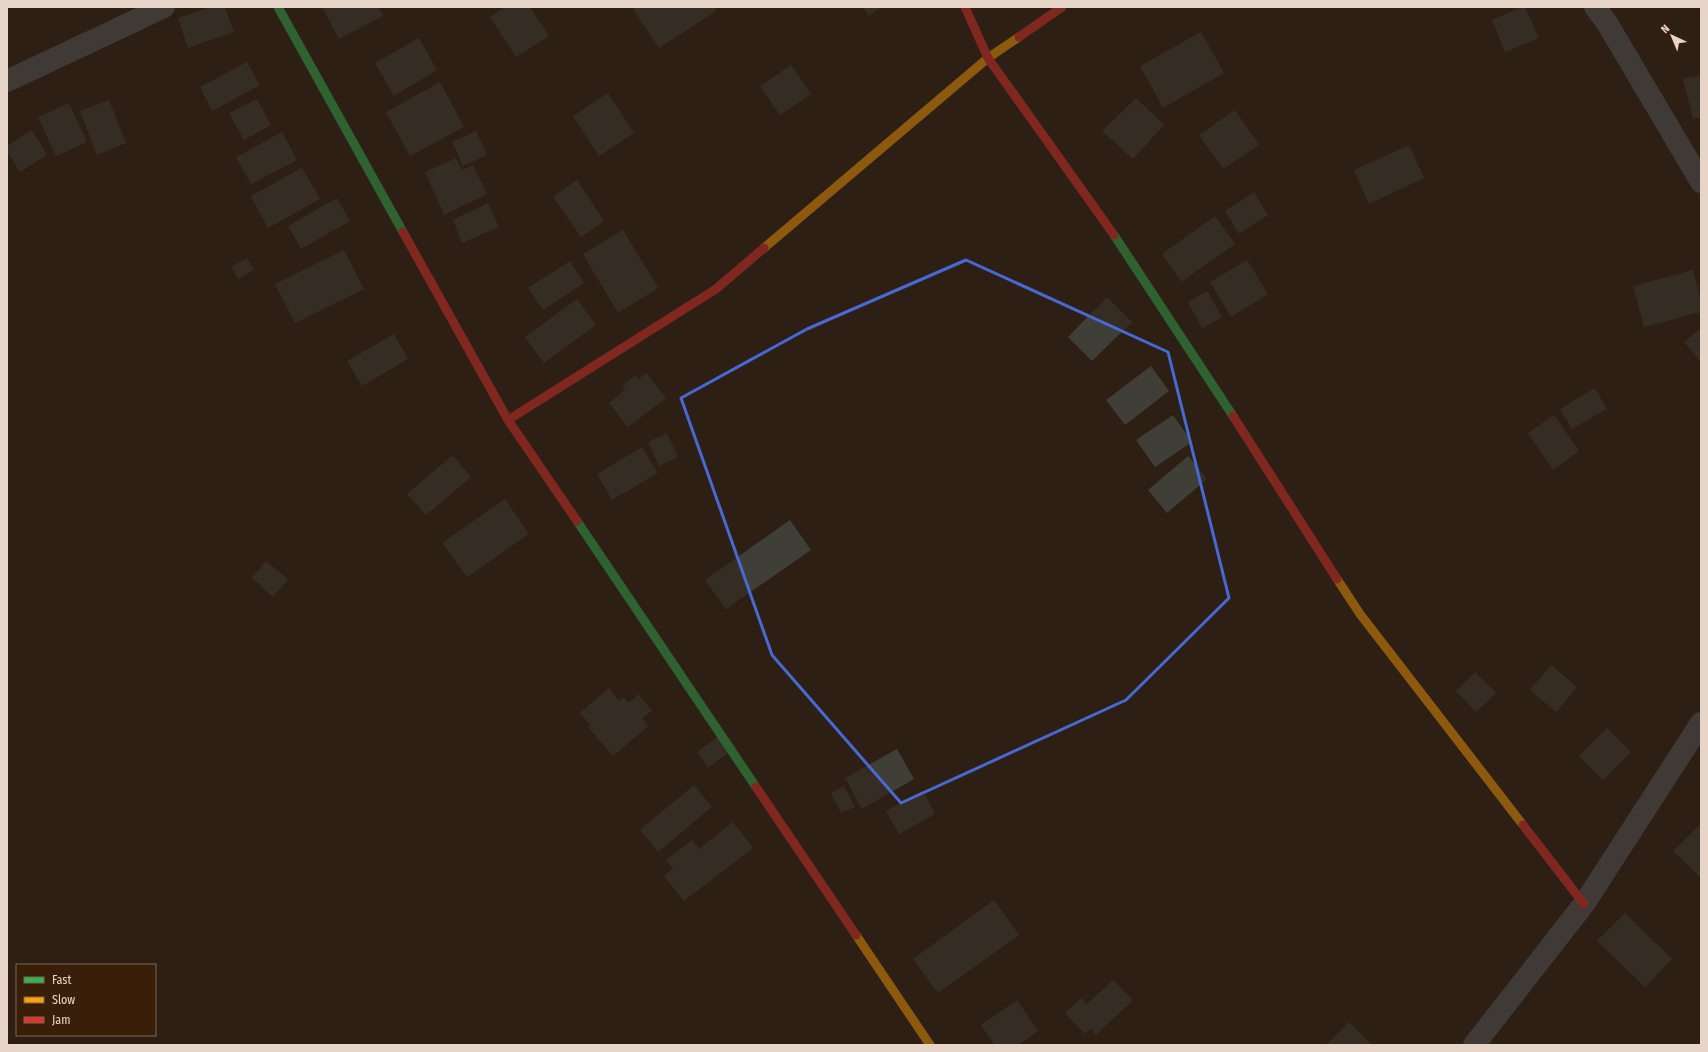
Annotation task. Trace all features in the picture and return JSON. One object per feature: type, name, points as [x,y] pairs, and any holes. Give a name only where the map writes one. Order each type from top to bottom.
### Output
[{"type":"street","points":[[7,81],[164,7]]},
{"type":"street","points":[[278,7],[508,420],[930,1045]]},
{"type":"street","points":[[964,7],[988,58],[1133,261],[1360,614],[1584,904]]},
{"type":"street","points":[[508,420],[716,289],[988,58],[1062,7]]},
{"type":"street","points":[[1595,7],[1607,23],[1701,182]]},
{"type":"street","points":[[1474,1045],[1584,904],[1701,723]]},
{"type":"highlighted area","points":[[966,260],[1168,352],[1229,598],[1126,700],[901,803],[772,655],[681,398],[807,329]]},
{"type":"building","points":[[210,7],[225,7],[234,32],[188,48],[178,18]]},
{"type":"building","points":[[322,7],[378,7],[383,16],[339,39]]},
{"type":"building","points":[[505,7],[530,7],[549,36],[516,57],[490,17]]},
{"type":"building","points":[[636,7],[713,7],[716,11],[659,48],[633,9]]},
{"type":"building","points":[[862,7],[881,7],[869,16]]},
{"type":"building","points":[[1525,7],[1539,38],[1505,52],[1492,20]]},
{"type":"building","points":[[1201,32],[1224,73],[1163,108],[1140,66]]},
{"type":"building","points":[[419,38],[437,70],[394,96],[375,63]]},
{"type":"building","points":[[247,62],[260,85],[212,111],[200,87]]},
{"type":"building","points":[[791,65],[811,94],[780,115],[760,86]]},
{"type":"building","points":[[1701,75],[1701,117],[1693,119],[1683,79]]},
{"type":"building","points":[[440,82],[464,127],[410,156],[386,112]]},
{"type":"building","points":[[608,93],[634,133],[599,156],[573,116]]},
{"type":"building","points":[[1136,98],[1164,125],[1133,159],[1102,131]]},
{"type":"building","points":[[257,99],[271,125],[244,140],[229,113]]},
{"type":"building","points":[[109,100],[126,143],[97,155],[80,111]]},
{"type":"building","points":[[69,103],[87,142],[56,156],[38,117]]},
{"type":"building","points":[[1235,110],[1259,145],[1223,169],[1199,135]]},
{"type":"building","points":[[32,130],[47,155],[20,172],[7,151],[7,146]]},
{"type":"building","points":[[476,131],[487,155],[463,166],[452,142]]},
{"type":"building","points":[[282,132],[297,160],[251,184],[236,157]]},
{"type":"building","points":[[1409,145],[1424,178],[1369,204],[1354,170]]},
{"type":"building","points":[[456,158],[462,170],[473,165],[487,194],[444,215],[425,172]]},
{"type":"building","points":[[302,168],[320,199],[268,228],[251,196]]},
{"type":"building","points":[[577,180],[604,221],[581,237],[553,197]]},
{"type":"building","points":[[1254,192],[1268,215],[1239,234],[1225,211]]},
{"type":"building","points":[[337,198],[350,221],[301,249],[288,226]]},
{"type":"building","points":[[488,203],[499,227],[462,243],[453,220]]},
{"type":"building","points":[[1215,216],[1235,244],[1181,282],[1162,254]]},
{"type":"building","points":[[623,230],[658,288],[618,313],[583,254]]},
{"type":"building","points":[[344,250],[364,289],[295,323],[275,284]]},
{"type":"building","points":[[247,258],[254,270],[238,279],[231,267]]},
{"type":"building","points":[[1247,260],[1268,294],[1231,317],[1210,282]]},
{"type":"building","points":[[570,261],[584,283],[543,310],[528,288]]},
{"type":"building","points":[[1693,270],[1701,301],[1701,312],[1644,327],[1633,286]]},
{"type":"building","points":[[1207,291],[1222,317],[1202,328],[1188,302]]},
{"type":"building","points":[[1107,297],[1132,322],[1092,361],[1068,337]]},
{"type":"building","points":[[577,299],[596,325],[544,363],[525,337]]},
{"type":"building","points":[[1701,328],[1701,362],[1684,342]]},
{"type":"building","points":[[394,334],[408,359],[362,386],[347,361]]},
{"type":"building","points":[[1151,366],[1169,391],[1125,425],[1106,400]]},
{"type":"building","points":[[646,373],[666,398],[628,427],[609,403],[625,390],[622,386],[636,375],[639,379]]},
{"type":"building","points":[[1595,388],[1607,409],[1572,429],[1560,409]]},
{"type":"building","points":[[1173,415],[1192,442],[1155,467],[1136,440]]},
{"type":"building","points":[[1554,415],[1579,451],[1553,470],[1528,433]]},
{"type":"building","points":[[667,433],[678,457],[659,466],[648,442]]},
{"type":"building","points":[[642,447],[658,473],[612,500],[597,474]]},
{"type":"building","points":[[453,455],[471,477],[426,515],[407,494]]},
{"type":"building","points":[[1188,456],[1207,479],[1167,513],[1148,490]]},
{"type":"building","points":[[505,499],[529,534],[467,577],[442,543]]},
{"type":"building","points":[[790,520],[811,550],[726,609],[705,580]]},
{"type":"building","points":[[266,561],[288,579],[273,597],[252,578]]},
{"type":"building","points":[[1551,665],[1577,687],[1556,712],[1530,690]]},
{"type":"building","points":[[1475,672],[1496,693],[1476,712],[1456,691]]},
{"type":"building","points":[[609,688],[619,701],[623,697],[629,703],[638,694],[652,711],[642,718],[648,726],[613,756],[588,727],[590,725],[580,713]]},
{"type":"building","points":[[1607,728],[1631,752],[1603,780],[1579,756]]},
{"type":"building","points":[[724,732],[736,747],[708,768],[697,752]]},
{"type":"building","points":[[897,749],[914,779],[862,809],[845,778]]},
{"type":"building","points":[[694,785],[712,807],[658,852],[640,830]]},
{"type":"building","points":[[844,786],[855,807],[841,813],[831,793]]},
{"type":"building","points":[[923,791],[935,814],[899,834],[886,811]]},
{"type":"building","points":[[733,822],[753,848],[684,901],[664,876],[673,869],[666,860],[692,840],[699,849]]},
{"type":"building","points":[[1701,823],[1701,878],[1673,851]]},
{"type":"building","points":[[994,900],[1019,935],[938,993],[913,959]]},
{"type":"building","points":[[1625,913],[1672,959],[1645,987],[1597,941]]},
{"type":"building","points":[[1113,980],[1133,1000],[1096,1035],[1091,1029],[1085,1034],[1065,1013],[1081,998],[1087,1004]]},
{"type":"building","points":[[1017,1000],[1038,1031],[1018,1045],[995,1045],[981,1025]]},
{"type":"building","points":[[1349,1022],[1372,1045],[1326,1045]]},
{"type":"traffic: fast","points":[[278,7],[403,232]]},
{"type":"traffic: fast","points":[[1114,235],[1233,416]]},
{"type":"traffic: fast","points":[[577,521],[756,787]]},
{"type":"traffic: slow","points":[[764,248],[988,58],[1019,37]]},
{"type":"traffic: slow","points":[[1337,579],[1360,614],[1523,825]]},
{"type":"traffic: slow","points":[[856,935],[930,1045]]},
{"type":"traffic: jam","points":[[965,7],[988,58],[1114,235]]},
{"type":"traffic: jam","points":[[1019,37],[1062,7]]},
{"type":"traffic: jam","points":[[403,232],[508,420],[577,521]]},
{"type":"traffic: jam","points":[[508,420],[716,289],[764,248]]},
{"type":"traffic: jam","points":[[1233,416],[1337,579]]},
{"type":"traffic: jam","points":[[756,787],[856,935]]},
{"type":"traffic: jam","points":[[1523,825],[1584,904]]}]
